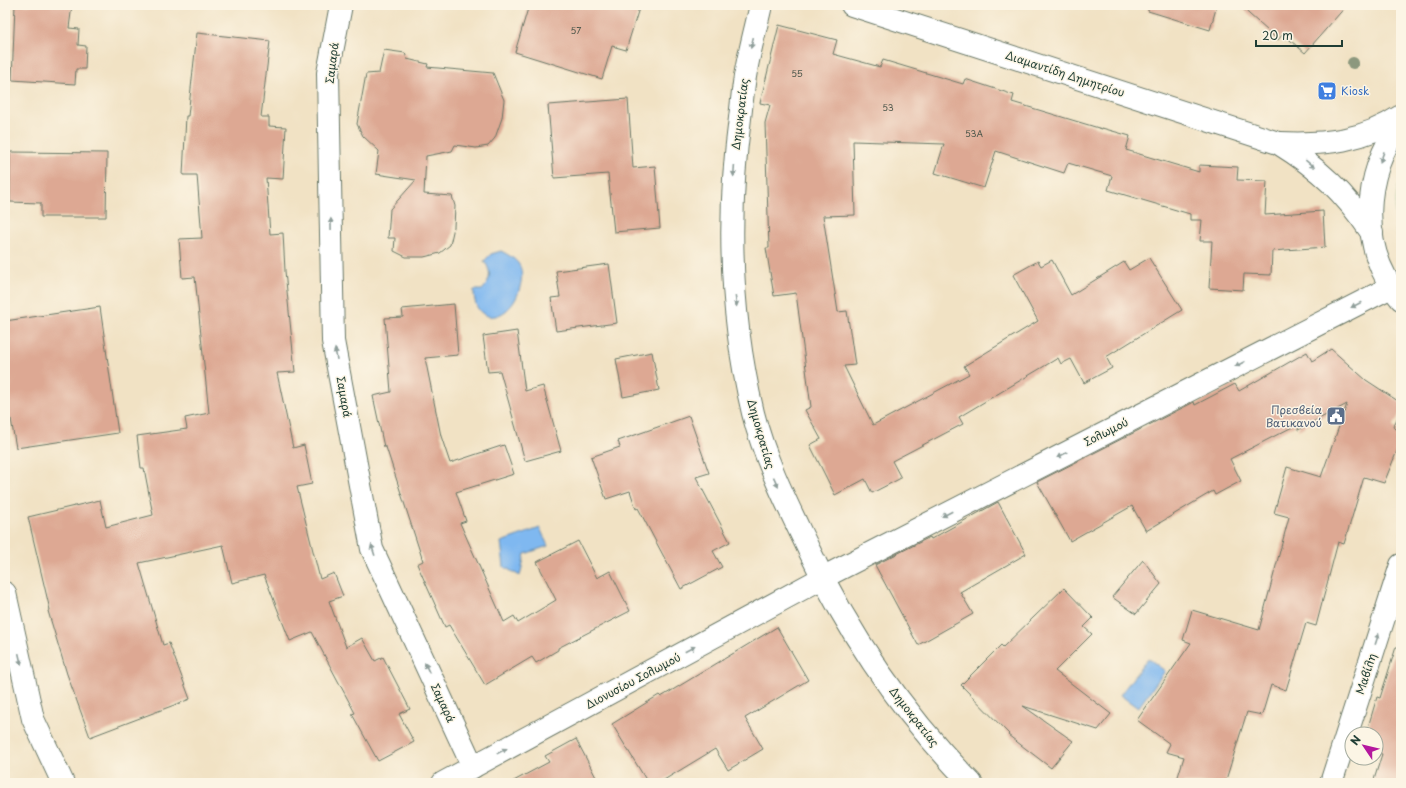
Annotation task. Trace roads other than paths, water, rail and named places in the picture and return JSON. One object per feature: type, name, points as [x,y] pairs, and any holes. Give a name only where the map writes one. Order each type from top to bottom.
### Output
[{"type":"street","name":"Σαμαρά","points":[[341,5],[328,73],[333,341],[372,550],[473,767]]},
{"type":"street","name":"Δημοκρατίας","points":[[761,5],[745,72],[735,152],[732,210],[732,270],[742,357],[753,414],[773,475],[822,578],[844,620],[874,666],[915,721],[971,783]]},
{"type":"street","name":"Διαμαντίδη Δημητρίου","points":[[852,5],[1278,143],[1307,161],[1333,184],[1354,207],[1372,233]]},
{"type":"street","name":"Διαμαντίδη Δημητρίου","points":[[1278,143],[1312,144],[1347,140],[1385,126],[1401,116]]},
{"type":"street","points":[[1396,293],[1378,259],[1372,233],[1370,204],[1374,176],[1385,149],[1401,123]]},
{"type":"street","name":"Σολωμού","points":[[822,578],[1396,293]]},
{"type":"street","name":"Διονυσίου Σολωμού","points":[[443,783],[822,578]]},
{"type":"street","name":"Μαβίλη","points":[[1330,783],[1399,580]]},
{"type":"street","points":[[5,593],[34,719],[63,783]]},
{"type":"water","points":[[501,251],[516,261],[519,265],[522,274],[520,287],[516,299],[502,314],[494,316],[486,315],[480,311],[475,303],[474,290],[482,290],[489,280],[488,268],[484,261],[491,254]]},
{"type":"water","points":[[540,528],[548,546],[525,554],[520,576],[504,567],[501,542]]},
{"type":"water","points":[[1148,658],[1165,671],[1138,708],[1120,695]]},
{"type":"place","name":"Kiosk","points":[[1327,91]]},
{"type":"place","name":"Πρεσβεία Βατικανού","points":[[1336,416]]}]
